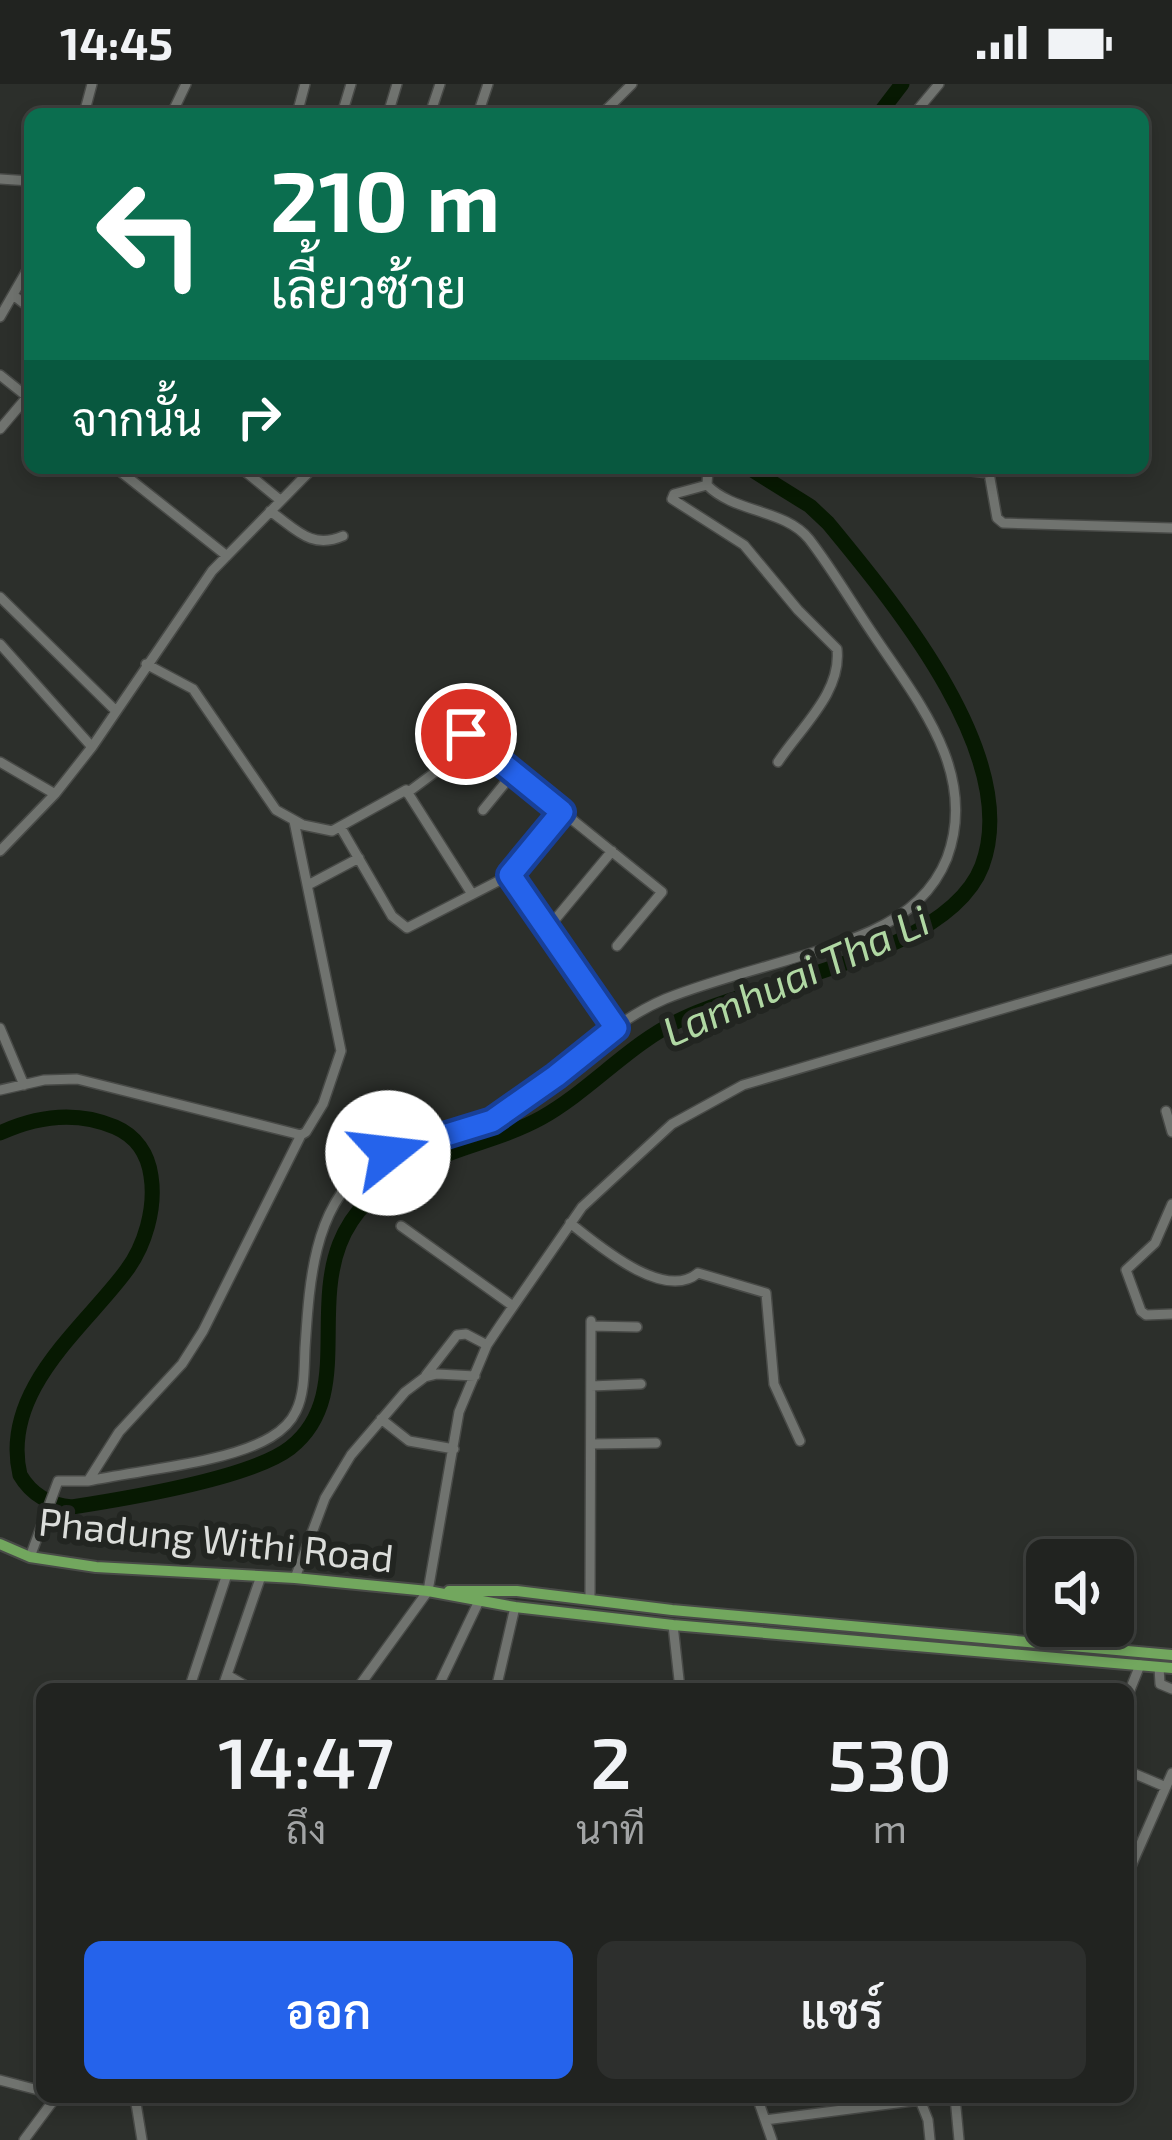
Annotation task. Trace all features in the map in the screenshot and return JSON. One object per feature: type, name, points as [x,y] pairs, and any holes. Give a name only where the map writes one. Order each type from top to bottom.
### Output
[{"type":"main road","name":"Phadung Withi Road","points":[[0,1544],[96,1567],[428,1591]]},
{"type":"main road","points":[[428,1591],[517,1591],[1172,1655]]},
{"type":"main road","points":[[428,1591],[515,1607],[673,1625],[1166,1667]]},
{"type":"street","points":[[608,108],[632,84]]},
{"type":"street","points":[[919,108],[939,84]]},
{"type":"street","points":[[2,310],[24,276]]},
{"type":"street","points":[[13,295],[24,303]]},
{"type":"street","points":[[0,375],[24,394]]},
{"type":"street","points":[[0,428],[24,403]]},
{"type":"street","points":[[124,474],[226,556]]},
{"type":"street","points":[[248,474],[280,500]]},
{"type":"street","points":[[0,851],[92,747],[226,556],[307,474]]},
{"type":"street","points":[[707,484],[708,474]]},
{"type":"street","points":[[989,474],[997,518],[1003,523],[1172,527]]},
{"type":"street","points":[[707,484],[674,494],[672,500],[744,545],[837,649],[839,668],[834,684],[778,762]]},
{"type":"street","points":[[32,1551],[58,1481],[88,1481],[224,1456],[285,1427],[297,1410],[303,1383],[315,1261],[330,1211],[344,1189],[388,1153],[492,1121],[616,1028],[663,1000],[873,930],[920,903],[943,868],[956,833],[958,799],[950,763],[926,712],[801,530],[730,502],[707,484]]},
{"type":"street","points":[[270,511],[315,542],[343,536]]},
{"type":"street","points":[[0,597],[116,711]]},
{"type":"street","points":[[0,644],[92,747]]},
{"type":"street","points":[[146,664],[193,688],[276,810],[294,821],[317,829],[341,828],[406,790],[472,894]]},
{"type":"street","points":[[407,793],[439,770],[466,734],[662,892],[617,946]]},
{"type":"street","points":[[0,762],[55,794]]},
{"type":"street","points":[[483,810],[514,772]]},
{"type":"street","points":[[341,828],[402,928],[510,875],[562,812]]},
{"type":"street","points":[[88,1481],[119,1432],[192,1348],[301,1135],[323,1104],[341,1051],[294,821]]},
{"type":"street","points":[[548,928],[612,851]]},
{"type":"street","points":[[308,885],[359,858]]},
{"type":"street","points":[[510,875],[616,1028]]},
{"type":"street","points":[[361,1683],[428,1591],[459,1412],[488,1345],[571,1223],[641,1149],[716,1096],[743,1085],[1172,958]]},
{"type":"street","points":[[0,1028],[24,1085]]},
{"type":"street","points":[[0,1090],[58,1078],[77,1079],[301,1135]]},
{"type":"street","points":[[1153,1109],[1169,1112],[1172,1132]]},
{"type":"street","points":[[1172,1204],[1155,1243],[1126,1270],[1141,1311],[1172,1314]]},
{"type":"street","points":[[571,1223],[624,1266],[678,1282],[698,1273],[766,1293],[774,1384],[800,1441]]},
{"type":"street","points":[[401,1226],[513,1306]]},
{"type":"street","points":[[1155,1243],[1172,1242]]},
{"type":"street","points":[[590,1599],[591,1324],[637,1327]]},
{"type":"street","points":[[295,1578],[325,1498],[381,1419],[425,1377],[458,1335],[488,1345]]},
{"type":"street","points":[[425,1377],[475,1376]]},
{"type":"street","points":[[591,1386],[641,1384]]},
{"type":"street","points":[[381,1419],[409,1441],[454,1449]]},
{"type":"street","points":[[591,1444],[656,1443]]},
{"type":"street","points":[[191,1683],[227,1574]]},
{"type":"street","points":[[224,1683],[261,1576]]},
{"type":"street","points":[[439,1683],[479,1601]]},
{"type":"street","points":[[497,1683],[515,1607]]},
{"type":"street","points":[[673,1625],[679,1683]]},
{"type":"street","points":[[1133,1683],[1140,1665]]},
{"type":"street","points":[[1166,1667],[1160,1684],[1172,1690]]},
{"type":"street","points":[[226,1675],[240,1683]]},
{"type":"street","points":[[1134,1859],[1172,1773]]},
{"type":"street","points":[[1134,1774],[1166,1787]]},
{"type":"street","points":[[0,2080],[36,2090]]},
{"type":"street","points":[[24,2140],[52,2103]]},
{"type":"street","points":[[136,2103],[142,2140]]},
{"type":"street","points":[[759,2103],[772,2140]]},
{"type":"street","points":[[765,2120],[897,2103]]},
{"type":"street","points":[[921,2103],[930,2140]]},
{"type":"street","points":[[956,2103],[959,2140]]},
{"type":"waterway","name":"Lamhuai Tha Li","points":[[884,108],[902,84]]},
{"type":"waterway","name":"Lamhuai Tha Li","points":[[0,1133],[57,1118],[115,1127],[144,1153],[152,1188],[148,1226],[133,1261],[34,1388],[22,1415],[17,1444],[20,1475],[42,1497],[72,1507],[186,1486],[272,1459],[290,1448],[314,1420],[325,1386],[332,1272],[344,1234],[370,1199],[415,1168],[541,1118],[682,1019],[892,944],[932,922],[963,897],[982,866],[990,823],[984,778],[968,730],[916,638],[828,523],[759,474]]},
{"type":"route","points":[[388,1153],[492,1121],[616,1028],[510,875],[562,812],[466,734]]}]
